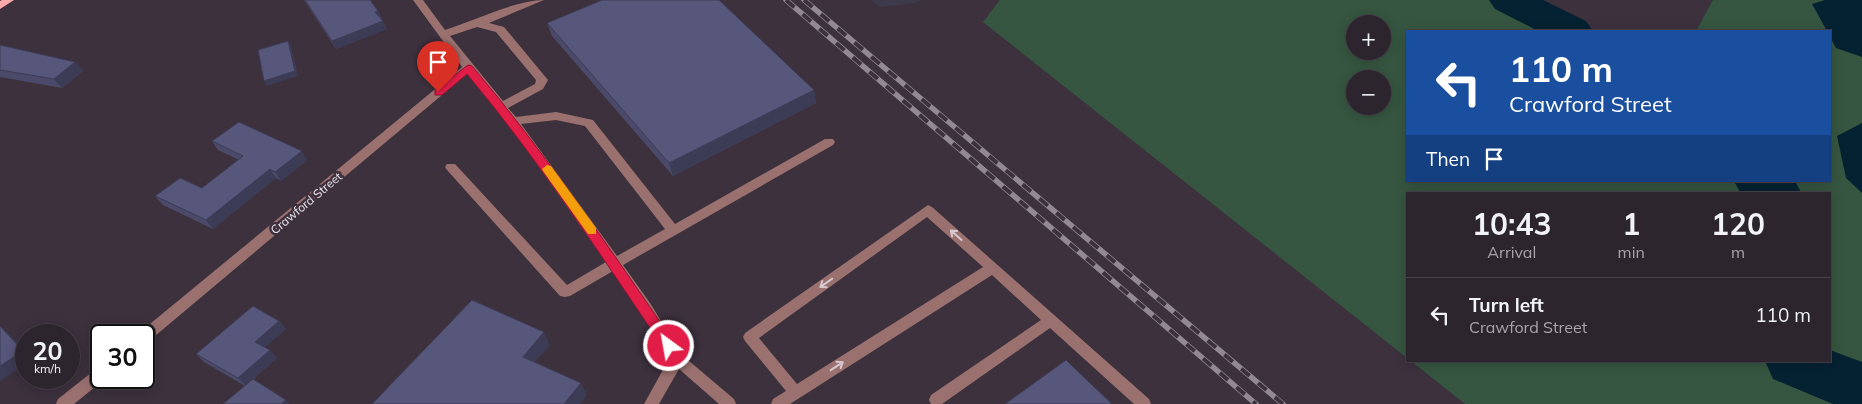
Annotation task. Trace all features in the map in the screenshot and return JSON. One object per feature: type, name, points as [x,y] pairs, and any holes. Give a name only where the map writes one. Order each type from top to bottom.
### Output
[{"type":"main road","points":[[0,6],[9,0]]},
{"type":"street","points":[[418,0],[468,68],[513,122],[615,264],[677,359],[728,404]]},
{"type":"street","points":[[443,34],[477,24],[539,0]]},
{"type":"street","points":[[477,24],[500,29],[542,80],[539,86],[501,107]]},
{"type":"street","name":"Crawford Street","points":[[155,328],[468,68]]},
{"type":"street","points":[[513,122],[556,116],[589,123],[673,230]]},
{"type":"street","points":[[451,167],[565,292],[829,142]]},
{"type":"street","points":[[796,393],[750,337],[928,210],[1144,404]]},
{"type":"street","points":[[778,404],[992,268]]},
{"type":"street","points":[[936,400],[1051,320]]},
{"type":"street","points":[[651,404],[677,359]]},
{"type":"street","points":[[63,404],[90,381]]},
{"type":"shaded area","points":[[871,0],[922,0],[916,3],[880,7]]},
{"type":"green space","points":[[1000,0],[1510,0],[1569,30],[1406,30],[1406,182],[1760,182],[1774,192],[1406,192],[1406,357],[983,22]]},
{"type":"green space","points":[[1713,0],[1862,0],[1862,384],[1800,362],[1831,362],[1831,192],[1778,192],[1767,182],[1831,182],[1831,30],[1697,30]]},
{"type":"green space","points":[[1412,362],[1796,362],[1862,389],[1862,404],[1465,404]]},
{"type":"water","points":[[1825,0],[1862,0],[1862,57],[1836,48],[1831,39],[1831,30],[1826,30],[1812,4]]},
{"type":"water","points":[[1862,123],[1862,193],[1846,178],[1837,136]]},
{"type":"building","points":[[305,0],[370,0],[378,11],[375,12],[383,21],[332,41]]},
{"type":"building","points":[[602,0],[719,0],[814,90],[669,163],[547,23]]},
{"type":"building","points":[[288,41],[295,71],[264,81],[258,50]]},
{"type":"building","points":[[0,45],[75,62],[54,79],[0,70]]},
{"type":"building","points":[[239,122],[302,151],[275,172],[270,169],[206,220],[155,196],[180,178],[202,188],[243,156],[212,141]]},
{"type":"building","points":[[472,300],[544,332],[523,357],[581,383],[564,404],[372,404]]},
{"type":"building","points":[[253,306],[279,321],[255,342],[270,350],[238,378],[196,354]]},
{"type":"building","points":[[0,326],[15,342],[15,356],[0,366]]},
{"type":"building","points":[[1066,360],[1112,404],[1005,404]]},
{"type":"building","points":[[253,379],[286,400],[281,404],[223,404]]},
{"type":"waterway","points":[[1510,0],[1569,30]]},
{"type":"waterway","points":[[1760,182],[1774,192]]},
{"type":"waterway","points":[[1796,362],[1862,389]]},
{"type":"railway","points":[[786,0],[1256,404]]},
{"type":"railway","points":[[804,0],[1283,404]]},
{"type":"slow traffic","points":[[547,169],[592,231]]},
{"type":"route","points":[[438,92],[468,68],[513,122],[557,182],[645,307],[669,346]]}]
